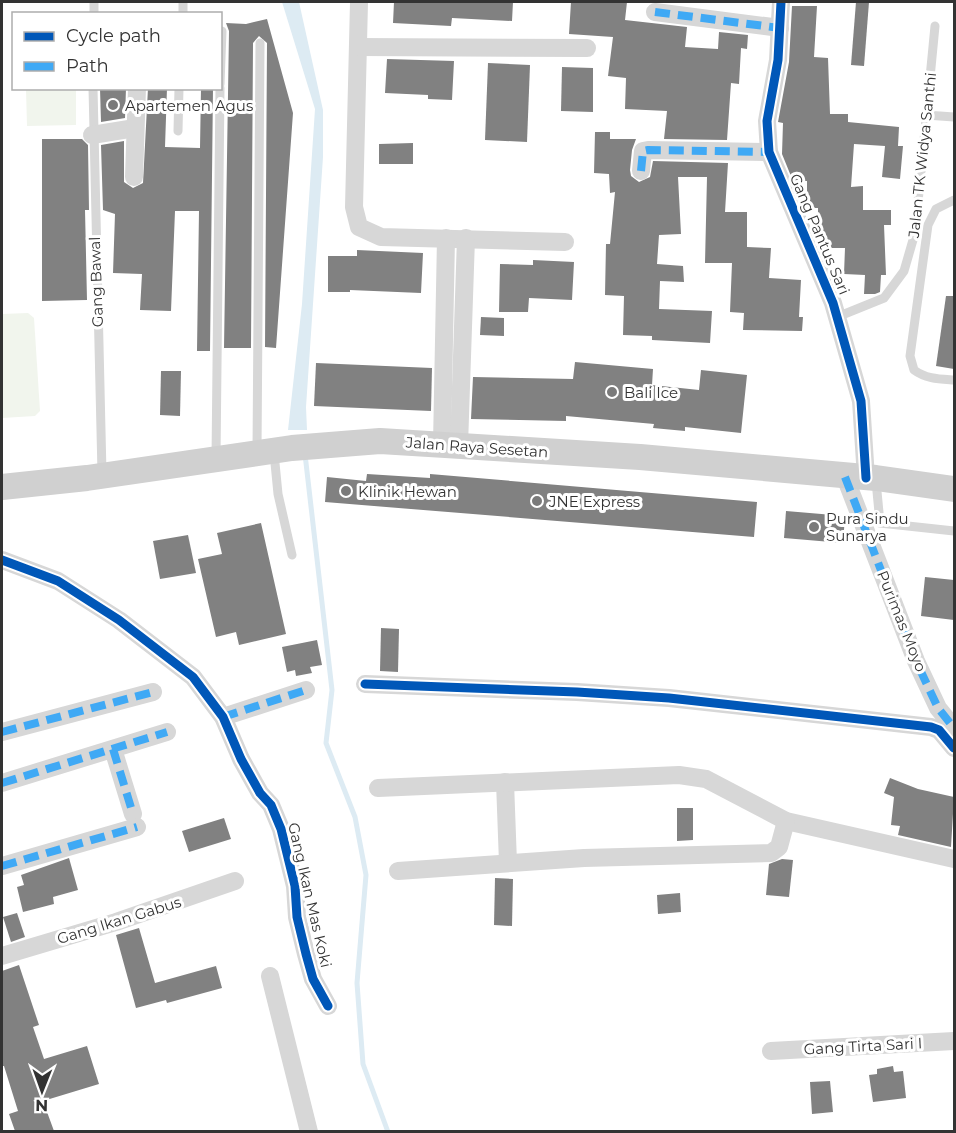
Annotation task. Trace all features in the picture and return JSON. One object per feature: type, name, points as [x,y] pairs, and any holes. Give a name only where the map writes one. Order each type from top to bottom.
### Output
[{"type":"main road","name":"Jalan Raya Sesetan","points":[[2,487],[284,450],[380,441],[640,457],[954,489]]},
{"type":"street","points":[[359,2],[354,207],[359,227],[381,237],[565,242]]},
{"type":"street","name":"Gang Pantus Sari","points":[[781,2],[778,60],[766,121],[769,152],[837,317],[861,401],[863,478]]},
{"type":"street","points":[[655,12],[780,28]]},
{"type":"street","points":[[358,47],[587,48]]},
{"type":"street","points":[[134,177],[137,90]]},
{"type":"street","points":[[92,135],[135,128]]},
{"type":"street","points":[[641,171],[641,155],[643,151],[648,150],[769,152]]},
{"type":"street","points":[[446,238],[450,445]]},
{"type":"street","points":[[450,445],[466,238]]},
{"type":"street","name":"Purimas Moyo","points":[[863,478],[916,661],[938,708],[954,728]]},
{"type":"street","name":"Gang Ikan Mas Koki","points":[[2,560],[58,581],[119,620],[193,677],[224,717],[241,759],[260,793],[271,805],[281,829],[295,886],[297,917],[306,954],[313,979],[328,1006]]},
{"type":"street","points":[[365,684],[577,692],[788,709],[931,727],[939,730],[954,748]]},
{"type":"street","points":[[224,717],[306,690]]},
{"type":"street","points":[[2,732],[153,692]]},
{"type":"street","points":[[2,783],[167,732]]},
{"type":"street","points":[[2,866],[135,820],[113,749]]},
{"type":"street","points":[[378,788],[678,775],[706,779],[786,821],[954,859]]},
{"type":"street","points":[[505,782],[508,863]]},
{"type":"street","points":[[398,871],[584,858],[771,853],[779,847],[786,821]]},
{"type":"street","name":"Gang Ikan Gabus","points":[[2,956],[116,922],[235,881]]},
{"type":"street","points":[[270,976],[309,1131]]},
{"type":"street","name":"Gang Tirta Sari I","points":[[771,1051],[954,1041]]},
{"type":"lane","name":"Jalan TK Widya Santhi","points":[[837,317],[884,298],[904,271],[915,233],[935,27]]},
{"type":"lane","points":[[260,43],[284,450],[278,494],[292,555]]},
{"type":"lane","name":"Gang Bawal","points":[[93,90],[92,135],[102,475]]},
{"type":"lane","points":[[178,131],[179,90]]},
{"type":"lane","points":[[216,459],[220,90]]},
{"type":"lane","points":[[926,115],[954,117]]},
{"type":"lane","points":[[954,200],[936,209],[928,225],[910,356],[914,370],[919,374],[954,380]]},
{"type":"lane","points":[[863,478],[880,523],[954,531]]},
{"type":"shaded area","points":[[282,2],[299,2],[323,110],[323,157],[306,407],[307,430],[288,430],[302,304],[315,109]]},
{"type":"shaded area","points":[[26,90],[76,90],[76,125],[27,126]]},
{"type":"shaded area","points":[[28,313],[34,318],[40,411],[35,416],[2,418],[2,314]]},
{"type":"building","points":[[394,2],[513,2],[512,21],[452,18],[451,26],[393,23]]},
{"type":"building","points":[[571,2],[627,2],[625,20],[687,27],[685,47],[718,49],[719,32],[748,35],[747,49],[741,48],[739,84],[731,83],[727,140],[664,139],[667,111],[625,109],[626,78],[608,76],[613,37],[569,34]]},
{"type":"building","points":[[856,2],[869,2],[864,66],[851,65]]},
{"type":"building","points":[[792,6],[817,6],[814,57],[828,58],[830,114],[848,114],[848,122],[899,127],[898,146],[903,146],[900,179],[882,177],[885,146],[854,144],[851,187],[863,186],[863,210],[891,210],[891,225],[884,225],[886,275],[881,275],[880,292],[875,294],[864,294],[865,275],[844,274],[845,248],[822,248],[818,239],[818,208],[807,208],[807,181],[793,181],[782,154],[783,123],[778,122],[789,62]]},
{"type":"building","points":[[267,19],[293,113],[276,348],[265,347],[267,43],[259,36],[253,43],[251,348],[224,348],[229,31],[226,23],[246,24]]},
{"type":"building","points":[[387,59],[454,61],[452,100],[428,99],[428,95],[385,93]]},
{"type":"building","points":[[488,63],[530,65],[527,142],[485,140]]},
{"type":"building","points":[[562,67],[593,68],[593,112],[561,111]]},
{"type":"building","name":"Apartemen Agus","points":[[100,90],[126,90],[125,118],[101,122]]},
{"type":"building","points":[[148,90],[167,90],[165,147],[200,148],[201,90],[213,90],[210,351],[197,351],[199,211],[175,211],[171,311],[140,310],[142,274],[113,273],[115,214],[103,210],[101,145],[124,141],[124,182],[133,188],[143,183]]},
{"type":"building","points":[[595,132],[610,132],[610,139],[636,139],[632,150],[630,170],[631,176],[639,182],[650,177],[653,161],[728,163],[725,212],[747,212],[747,247],[771,248],[769,278],[801,280],[799,317],[803,317],[802,331],[743,330],[744,313],[730,312],[732,263],[705,263],[707,177],[678,177],[681,234],[659,235],[657,264],[683,266],[684,282],[660,281],[659,309],[712,311],[710,343],[652,340],[652,336],[623,335],[624,296],[605,295],[606,244],[610,244],[615,192],[610,193],[609,174],[594,173]]},
{"type":"building","points":[[42,139],[82,139],[88,145],[89,210],[85,210],[87,300],[42,301]]},
{"type":"building","points":[[413,143],[413,164],[379,164],[379,144]]},
{"type":"building","points":[[357,250],[423,253],[421,293],[350,290],[350,292],[328,292],[328,256],[357,256]]},
{"type":"building","points":[[533,260],[574,262],[572,300],[529,298],[528,312],[499,312],[500,264],[533,265]]},
{"type":"building","points":[[946,296],[954,296],[954,369],[936,366]]},
{"type":"building","points":[[481,317],[504,318],[504,336],[480,335]]},
{"type":"building","points":[[575,362],[653,369],[652,385],[699,390],[701,370],[747,375],[741,433],[685,427],[685,431],[653,428],[654,424],[566,416],[566,421],[471,419],[473,377],[573,379]]},
{"type":"building","points":[[316,363],[432,368],[431,411],[314,406]]},
{"type":"building","points":[[161,371],[181,371],[180,416],[160,415]]},
{"type":"building","points":[[367,474],[430,478],[430,474],[757,502],[754,537],[325,502],[327,477],[366,481]]},
{"type":"building","name":"Pura Sindu Sunarya","points":[[786,511],[845,516],[843,543],[784,538]]},
{"type":"building","points":[[261,523],[286,634],[239,645],[236,632],[216,637],[198,559],[222,554],[217,533]]},
{"type":"building","points":[[188,535],[196,573],[160,579],[153,541]]},
{"type":"building","points":[[925,577],[954,580],[954,620],[921,616]]},
{"type":"building","points":[[381,628],[399,629],[398,672],[380,671]]},
{"type":"building","points":[[317,640],[322,665],[310,667],[312,673],[296,676],[295,670],[287,672],[282,647]]},
{"type":"building","points":[[890,778],[918,789],[954,797],[951,847],[898,835],[900,826],[891,825],[894,797],[884,793]]},
{"type":"building","points":[[677,808],[693,808],[693,840],[677,841]]},
{"type":"building","points":[[224,818],[231,839],[189,852],[182,831]]},
{"type":"building","points":[[69,858],[78,890],[53,897],[54,904],[23,912],[17,887],[24,885],[21,875]]},
{"type":"building","points":[[782,859],[793,860],[789,897],[766,895],[769,864]]},
{"type":"building","points":[[495,878],[513,879],[512,926],[494,925]]},
{"type":"building","points":[[680,893],[681,912],[658,914],[657,895]]},
{"type":"building","points":[[17,913],[25,937],[11,942],[3,917]]},
{"type":"building","points":[[139,928],[155,983],[216,966],[222,988],[167,1003],[166,1000],[136,1008],[116,935]]},
{"type":"building","points":[[19,965],[39,1025],[33,1027],[44,1059],[87,1046],[99,1084],[43,1101],[54,1131],[15,1131],[9,1114],[18,1111],[4,1066],[2,1066],[2,971]]},
{"type":"building","points":[[893,1066],[894,1072],[903,1071],[906,1098],[873,1102],[869,1075],[877,1074],[877,1069]]},
{"type":"building","points":[[830,1081],[833,1112],[812,1114],[810,1082]]},
{"type":"waterway","points":[[305,454],[332,690],[326,743],[355,817],[366,875],[357,983],[363,1064],[388,1132]]},
{"type":"marked path","points":[[655,12],[780,28]]},
{"type":"marked path","points":[[641,171],[643,151],[648,150],[769,152]]},
{"type":"marked path","points":[[845,477],[916,661],[938,708],[954,728]]},
{"type":"marked path","points":[[223,717],[306,690]]},
{"type":"marked path","points":[[2,732],[153,692]]},
{"type":"marked path","points":[[2,783],[167,732]]},
{"type":"marked path","points":[[113,749],[133,814]]},
{"type":"marked path","points":[[2,866],[137,827]]},
{"type":"cycle path","points":[[781,2],[778,60],[767,121],[769,152],[833,303],[861,401],[866,478]]},
{"type":"cycle path","points":[[2,560],[58,581],[119,620],[193,677],[223,717],[241,759],[260,793],[271,805],[281,829],[295,886],[297,917],[306,954],[313,979],[328,1006]]},
{"type":"cycle path","points":[[365,684],[669,698],[931,727],[939,730],[954,748]]},
{"type":"place","name":"Apartemen Agus","points":[[113,105]]},
{"type":"place","name":"Bali Ice","points":[[612,392]]},
{"type":"place","name":"Klinik Hewan","points":[[346,491]]},
{"type":"place","name":"JNE Express","points":[[537,501]]},
{"type":"place","name":"Pura Sindu Sunarya","points":[[814,527]]}]
